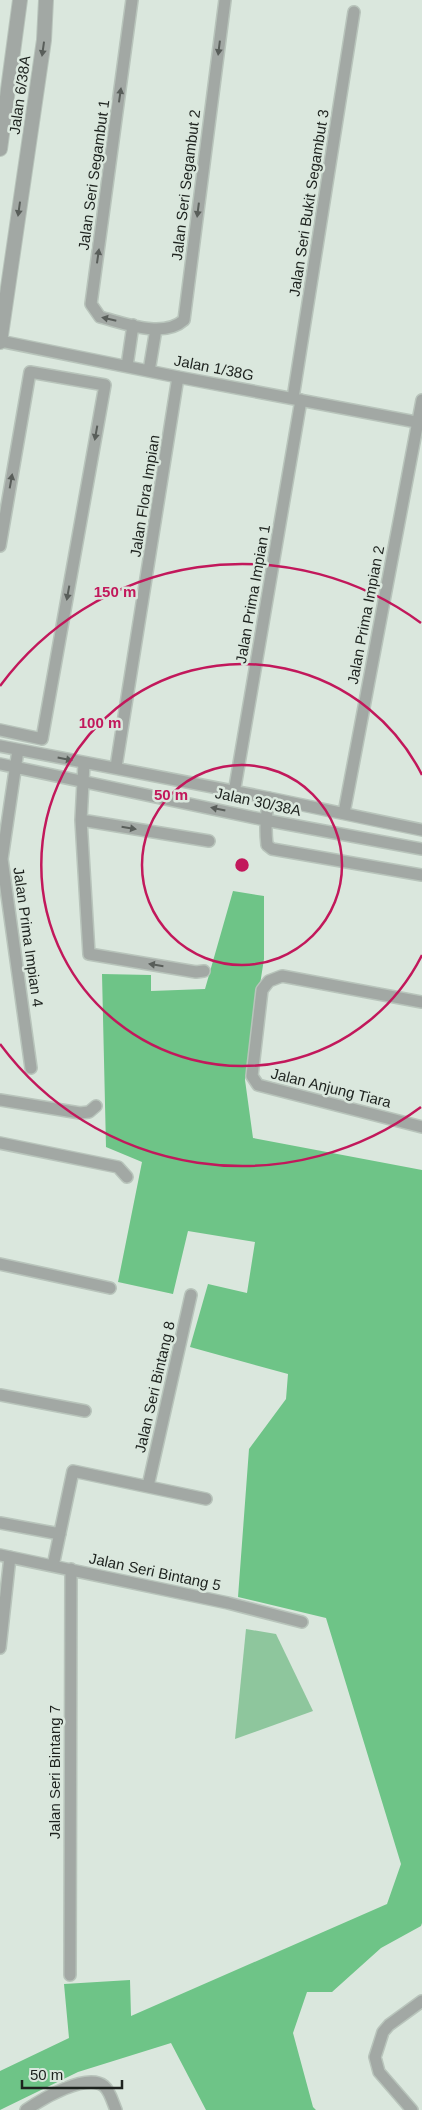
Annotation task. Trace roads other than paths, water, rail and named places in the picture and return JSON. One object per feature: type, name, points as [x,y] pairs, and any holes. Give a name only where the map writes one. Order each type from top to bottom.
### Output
[{"type":"street","name":"Jalan 6/38A","points":[[0,149],[20,0]]},
{"type":"street","name":"Jalan 6/38A","points":[[0,341],[44,40],[46,0]]},
{"type":"street","name":"Jalan Seri Segambut 1","points":[[132,0],[91,304],[100,317],[133,325]]},
{"type":"street","name":"Jalan Seri Segambut 2","points":[[133,325],[156,329],[176,327],[184,320],[225,0]]},
{"type":"street","name":"Jalan Seri Bukit Segambut 3","points":[[297,399],[354,12]]},
{"type":"street","points":[[127,366],[133,325]]},
{"type":"street","points":[[149,371],[156,329]]},
{"type":"street","name":"Jalan 1/38G","points":[[0,341],[178,377],[420,422]]},
{"type":"street","points":[[0,546],[30,372],[104,385],[39,754]]},
{"type":"street","name":"Jalan Flora Impian","points":[[116,768],[178,377]]},
{"type":"street","name":"Jalan Prima Impian 1","points":[[234,792],[297,399]]},
{"type":"street","name":"Jalan Prima Impian 2","points":[[344,814],[420,422],[422,400]]},
{"type":"street","points":[[0,730],[42,739]]},
{"type":"street","name":"Jalan 30/38A","points":[[0,746],[269,798],[422,830]]},
{"type":"street","name":"Jalan Prima Impian 4","points":[[18,750],[2,860],[31,1068]]},
{"type":"street","points":[[84,763],[81,780],[81,820],[89,954],[196,972],[204,971]]},
{"type":"street","name":"Jalan 30/38A","points":[[0,764],[265,820],[422,849]]},
{"type":"street","points":[[269,798],[265,820],[267,845],[272,849],[422,875]]},
{"type":"street","points":[[81,820],[210,841]]},
{"type":"street","name":"Jalan Anjung Tiara","points":[[422,1002],[282,976],[269,981],[262,990],[252,1076],[258,1085],[422,1126]]},
{"type":"street","points":[[0,1100],[80,1113],[89,1112],[96,1106]]},
{"type":"street","points":[[0,1143],[118,1167],[127,1177]]},
{"type":"street","points":[[0,1264],[110,1288]]},
{"type":"street","name":"Jalan Seri Bintang 8","points":[[148,1486],[191,1295]]},
{"type":"street","points":[[0,1395],[85,1412]]},
{"type":"street","points":[[53,1566],[73,1471],[206,1499]]},
{"type":"street","points":[[0,1523],[60,1534]]},
{"type":"street","points":[[0,1648],[5,1556]]},
{"type":"street","name":"Jalan Seri Bintang 5","points":[[5,1556],[228,1603],[302,1622]]},
{"type":"street","name":"Jalan Seri Bintang 7","points":[[70,1975],[71,1570]]},
{"type":"street","points":[[412,2110],[379,2072],[375,2057],[383,2032],[389,2025],[422,2001]]},
{"type":"street","points":[[26,2110],[36,2103],[87,2081],[98,2082],[106,2088],[116,2110]]}]
